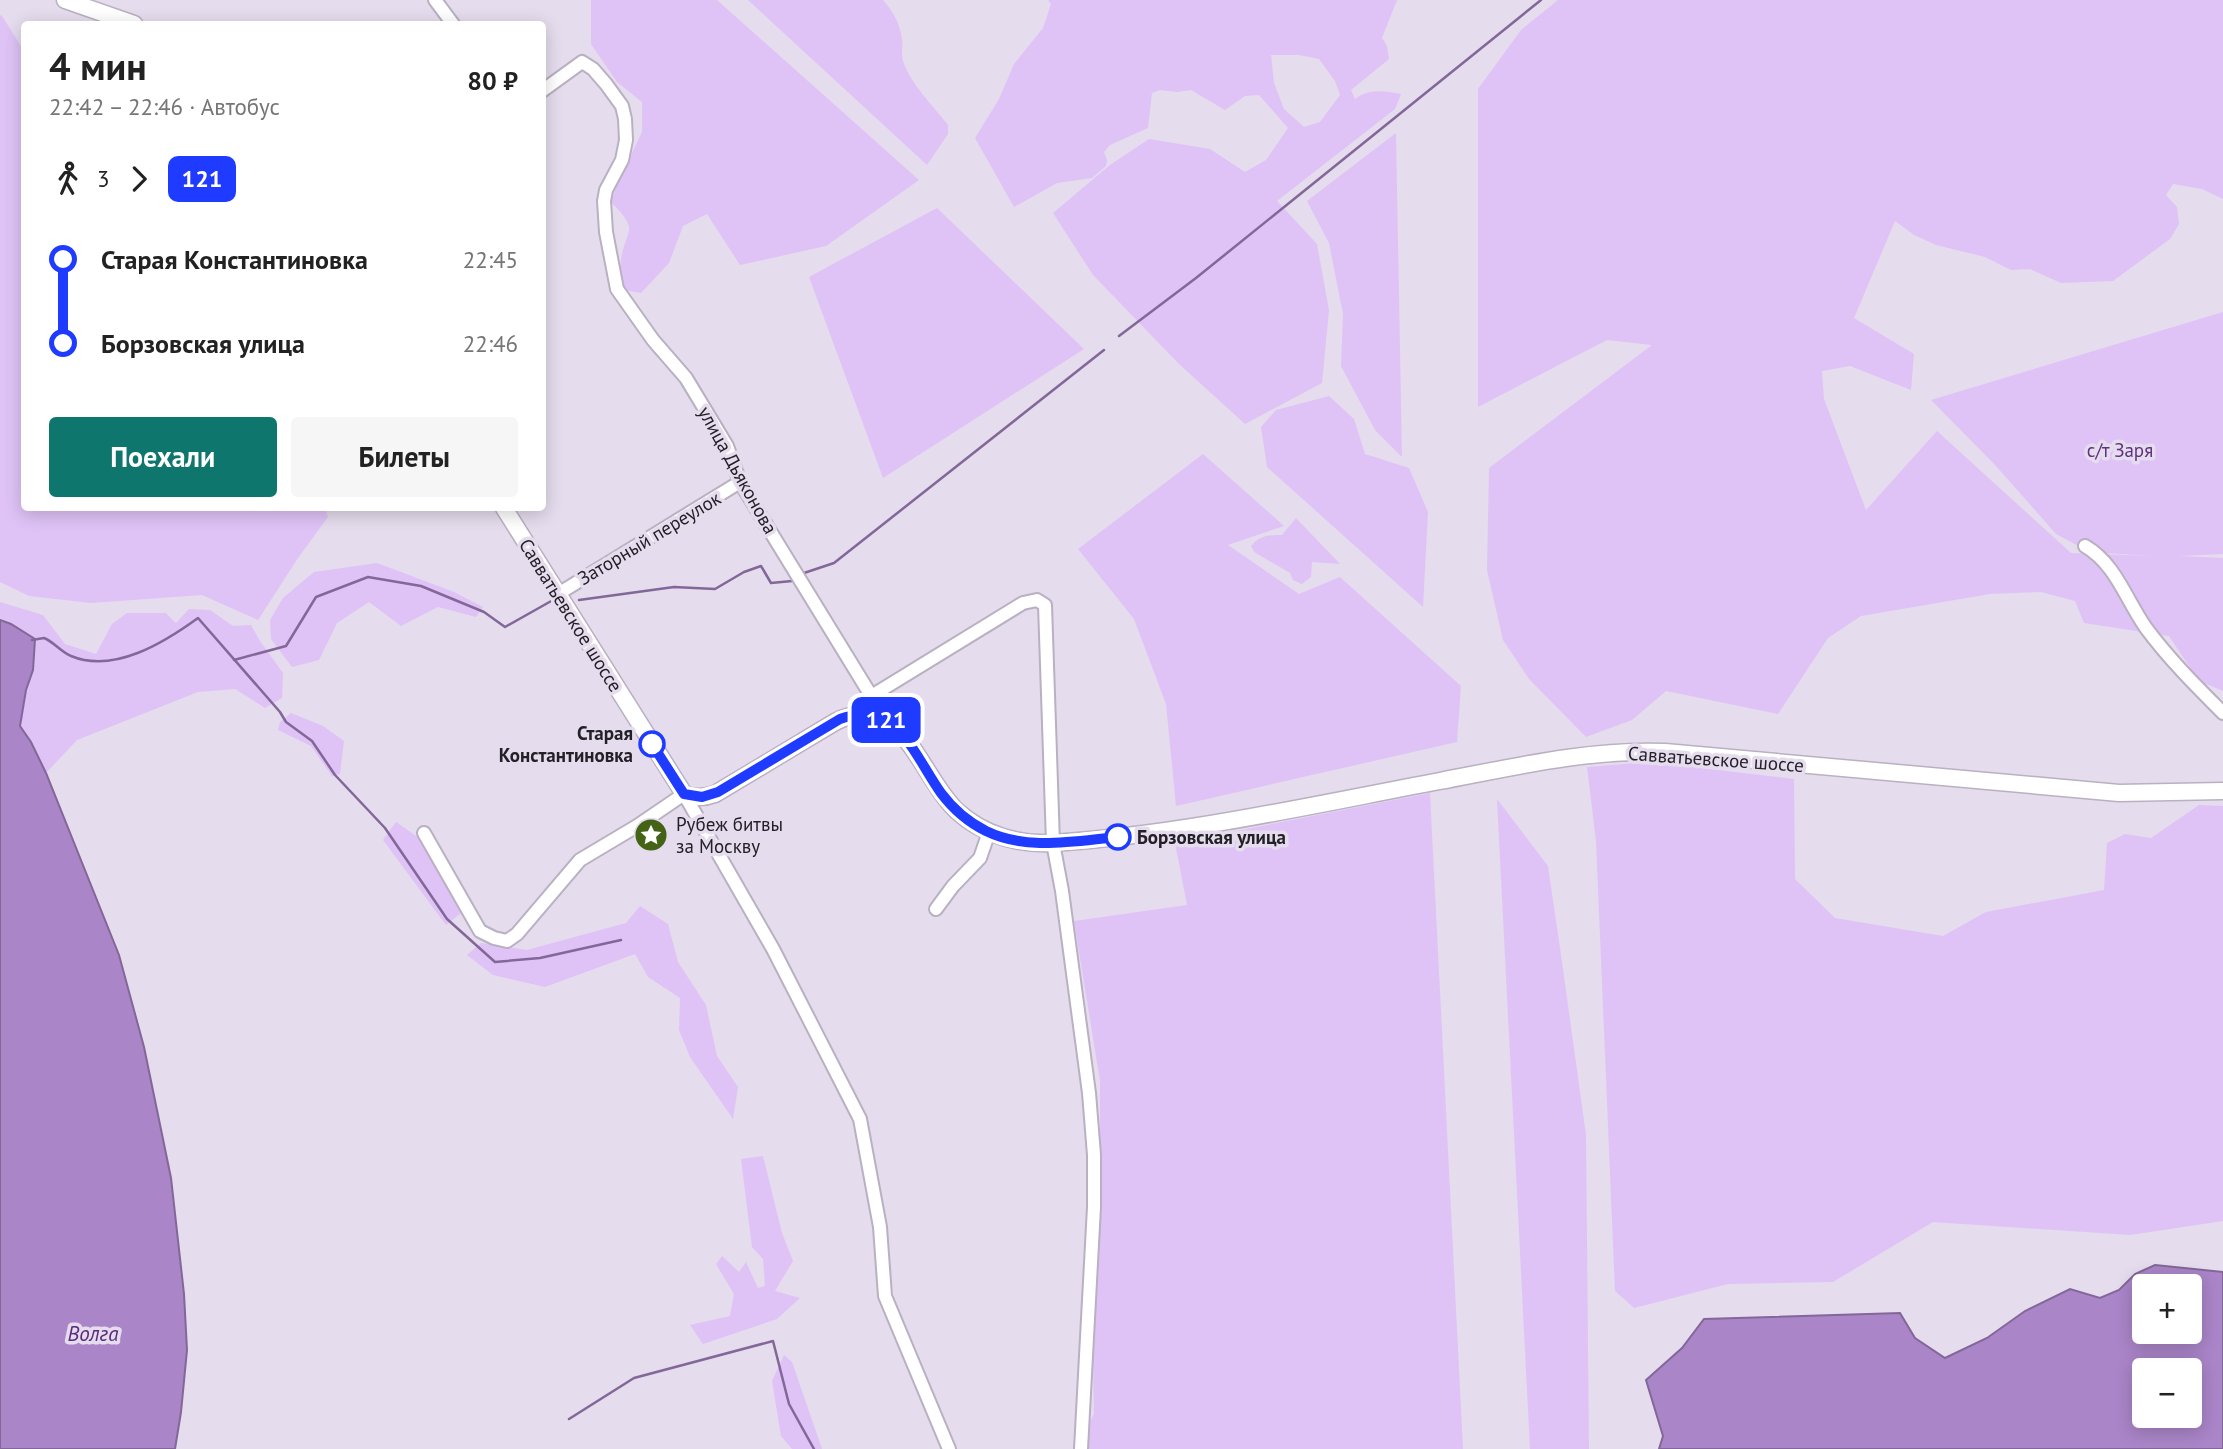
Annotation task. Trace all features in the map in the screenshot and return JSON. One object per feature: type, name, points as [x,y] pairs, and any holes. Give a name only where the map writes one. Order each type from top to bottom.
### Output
[{"type":"main road","points":[[65,0],[125,21]]},
{"type":"main road","name":"Савватьевское шоссе","points":[[506,511],[684,794]]},
{"type":"main road","points":[[684,794],[699,797],[715,794],[846,717],[869,715],[886,720]]},
{"type":"main road","name":"улица Дьяконова","points":[[886,720],[900,731],[950,803],[971,822],[989,832],[1020,842],[1053,843]]},
{"type":"main road","name":"Савватьевское шоссе","points":[[1053,843],[1172,832],[1549,761],[1629,752],[1665,752],[2119,793],[2223,792]]},
{"type":"street","points":[[435,0],[451,21]]},
{"type":"street","name":"улица Дьяконова","points":[[546,88],[582,62],[593,69],[622,106],[626,140],[622,160],[606,190],[604,201],[606,232],[617,289],[653,340],[686,378],[727,446],[740,482],[886,720]]},
{"type":"street","name":"Заторный переулок","points":[[558,594],[740,482]]},
{"type":"street","points":[[2085,546],[2116,575],[2132,607],[2167,656],[2223,713]]},
{"type":"street","points":[[873,695],[1023,603],[1040,601],[1045,605],[1053,843],[1064,904],[1089,1093],[1094,1155],[1094,1207],[1081,1449]]},
{"type":"street","points":[[424,833],[480,931],[494,939],[508,940],[517,934],[580,860],[684,794],[774,949],[860,1119],[880,1227],[885,1296],[949,1449]]},
{"type":"street","points":[[936,909],[953,886],[980,858],[989,832]]},
{"type":"green space","points":[[591,0],[717,0],[919,180],[826,246],[740,265],[707,214],[683,226],[669,263],[641,293],[619,289],[621,259],[629,229],[626,219],[611,202],[642,132],[642,102],[617,82],[591,44]]},
{"type":"green space","points":[[748,0],[883,0],[900,28],[902,58],[906,69],[948,125],[948,134],[927,165]]},
{"type":"green space","points":[[1048,0],[1397,0],[1382,38],[1387,46],[1389,59],[1351,90],[1355,99],[1371,92],[1401,94],[1395,109],[1277,201],[1317,244],[1329,310],[1322,383],[1245,424],[1179,364],[1093,275],[1053,213],[1110,165],[1149,139],[1210,149],[1245,172],[1266,160],[1288,128],[1259,95],[1245,96],[1225,110],[1191,90],[1160,90],[1152,93],[1148,128],[1110,145],[1104,152],[1106,166],[1092,178],[1057,183],[1014,207],[975,138],[999,99],[1014,64],[1043,28],[1051,4]],"holes":[[[1271,55],[1299,55],[1319,59],[1335,81],[1340,95],[1320,122],[1304,127],[1284,109],[1274,83]]]},
{"type":"green space","name":"с/т Заря","points":[[1558,0],[2223,0],[2223,199],[2202,189],[2173,184],[2166,195],[2177,207],[2179,224],[2170,239],[2113,281],[2061,283],[2030,269],[2011,270],[1985,257],[1936,245],[1914,235],[1895,221],[1854,318],[1914,354],[1911,390],[1850,366],[1822,371],[1824,399],[1866,510],[1937,431],[2071,553],[2151,556],[2090,552],[2056,534],[1995,465],[1931,400],[2223,312],[2223,554],[2180,556],[2223,558],[2223,691],[2199,681],[2169,636],[2084,623],[2075,601],[2041,592],[1990,594],[1861,616],[1828,638],[1778,714],[1666,691],[1632,720],[1586,737],[1529,679],[1503,640],[1487,570],[1489,468],[1652,345],[1607,340],[1478,407],[1478,89],[1521,30]]},
{"type":"green space","points":[[0,15],[21,46],[21,511],[326,511],[328,517],[258,620],[202,595],[91,603],[29,596],[0,582]]},
{"type":"green space","points":[[1396,133],[1402,457],[1375,430],[1341,366],[1343,314],[1329,243],[1307,201]]},
{"type":"green space","points":[[937,208],[1084,349],[883,478],[809,277]]},
{"type":"green space","points":[[1329,396],[1354,419],[1365,454],[1409,468],[1428,512],[1423,607],[1267,467],[1261,427],[1276,410]]},
{"type":"green space","points":[[1203,454],[1284,526],[1228,545],[1299,594],[1340,577],[1461,686],[1457,742],[1176,806],[1166,704],[1134,619],[1078,549]]},
{"type":"green space","points":[[1296,518],[1340,564],[1312,562],[1311,577],[1302,584],[1293,580],[1290,573],[1254,552],[1251,546],[1265,536],[1282,535]]},
{"type":"green space","points":[[377,563],[454,592],[483,607],[476,617],[438,607],[401,626],[369,602],[337,623],[319,660],[292,667],[271,639],[270,620],[283,598],[314,572]]},
{"type":"green space","points":[[0,602],[43,615],[65,644],[96,654],[112,624],[127,613],[166,613],[176,623],[189,609],[210,610],[233,626],[251,625],[283,673],[282,698],[265,708],[235,689],[198,692],[77,740],[46,773],[20,726],[26,690],[33,670],[11,624],[0,620]]},
{"type":"green space","points":[[291,713],[323,726],[344,741],[340,774],[332,776],[311,746],[278,730],[280,722]]},
{"type":"green space","points":[[1649,762],[1794,779],[1795,879],[1835,918],[1943,936],[1986,912],[2104,890],[2107,843],[2125,834],[2151,838],[2199,805],[2223,806],[2223,1221],[2130,1235],[1933,1222],[1833,1282],[1728,1284],[1634,1308],[1615,1291],[1596,841],[1587,767]]},
{"type":"green space","points":[[1430,793],[1463,1449],[1076,1449],[1094,1414],[1092,1314],[1084,1255],[1100,1203],[1100,1081],[1074,921],[1187,905],[1175,843]]},
{"type":"green space","points":[[1497,799],[1548,866],[1562,962],[1586,1135],[1589,1449],[1530,1449]]},
{"type":"green space","points":[[396,822],[429,845],[461,913],[446,925],[383,840]]},
{"type":"green space","points":[[640,906],[668,924],[678,962],[706,1005],[717,1056],[738,1087],[733,1119],[690,1057],[679,1030],[680,998],[648,977],[635,954],[545,987],[493,975],[467,955],[481,943],[527,950],[626,923]]},
{"type":"green space","points":[[763,1156],[782,1233],[793,1261],[775,1291],[800,1298],[777,1319],[703,1344],[690,1325],[730,1316],[734,1294],[716,1264],[722,1256],[739,1272],[746,1262],[758,1288],[765,1286],[763,1259],[752,1247],[741,1159]]},
{"type":"green space","points":[[784,1355],[792,1362],[822,1449],[792,1449],[781,1436],[772,1381]]},
{"type":"water","name":"Волга","points":[[0,620],[35,639],[33,670],[26,690],[20,726],[46,773],[119,955],[144,1047],[171,1178],[184,1294],[187,1350],[175,1449],[0,1449]]},
{"type":"water","points":[[2155,1265],[2223,1272],[2223,1449],[1659,1449],[1663,1436],[1646,1380],[1682,1348],[1704,1319],[1900,1313],[1915,1338],[1945,1358],[1987,1338],[2025,1311],[2070,1289],[2100,1298],[2119,1290],[2132,1277],[2132,1344],[2202,1344],[2202,1274],[2135,1274]]},
{"type":"waterway","points":[[1119,336],[1196,278],[1541,0]]},
{"type":"waterway","points":[[804,573],[834,563],[1104,350]]},
{"type":"waterway","points":[[579,600],[674,587],[715,589],[744,572],[761,566],[771,583],[792,581]]},
{"type":"waterway","points":[[234,660],[286,646],[316,597],[368,577],[421,586],[484,612],[505,627],[553,600]]},
{"type":"waterway","points":[[32,640],[44,638],[71,656],[87,661],[104,661],[138,653],[170,637],[198,618],[286,722],[312,741],[335,775],[385,828],[447,919],[495,962],[540,958],[621,940]]},
{"type":"waterway","points":[[569,1419],[634,1378],[773,1341],[789,1404],[814,1449]]},
{"type":"bus line","name":"121","points":[[652,744],[684,794],[702,797],[718,792],[840,719],[857,715],[875,716],[900,731],[954,808],[989,832],[1031,843],[1118,837]]},
{"type":"place","name":"Старая Константиновка","points":[[652,744]]},
{"type":"place","name":"Рубеж битвы за Москву","points":[[651,835]]},
{"type":"place","name":"Борзовская улица","points":[[1118,837]]}]
